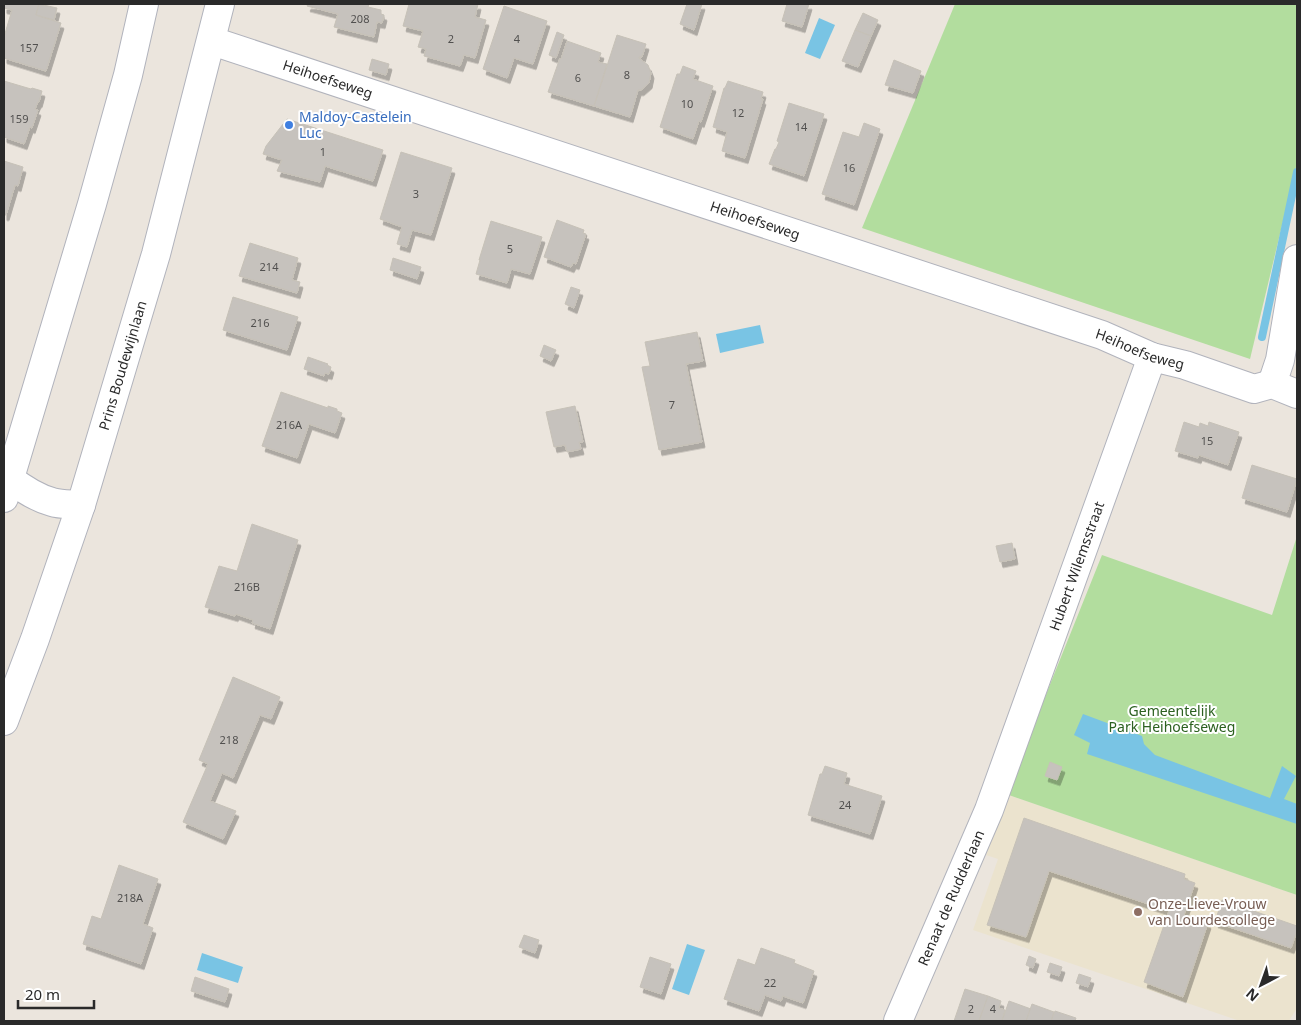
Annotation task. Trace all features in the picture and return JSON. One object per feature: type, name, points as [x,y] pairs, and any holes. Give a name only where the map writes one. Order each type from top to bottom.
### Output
[{"type":"street","points":[[81,504],[54,503],[20,487],[7,489],[92,204],[128,75],[144,4]]},
{"type":"street","name":"Prins Boudewijnlaan","points":[[4,721],[36,638],[81,504],[156,254],[220,4]]},
{"type":"street","name":"Heihoefseweg","points":[[212,41],[1092,332],[1152,357],[1186,366],[1254,389],[1272,384],[1297,394]]},
{"type":"street","points":[[1272,384],[1280,360],[1297,259]]},
{"type":"street","name":"Hubert Wilemsstraat","points":[[1002,775],[1152,357]]},
{"type":"street","name":"Renaat de Rudderlaan","points":[[898,1021],[989,810],[1002,775]]},
{"type":"shaded area","name":"Onze-Lieve-Vrouw van Lourdescollege","points":[[1006,794],[1297,895],[1297,1008],[1289,1021],[1240,1021],[973,930],[998,859],[986,855]]},
{"type":"green space","points":[[955,4],[1297,4],[1297,163],[1250,359],[862,228]]},
{"type":"green space","name":"Gemeentelijk Park Heihoefseweg","points":[[1297,536],[1297,895],[1006,794],[1102,555],[1272,615]]},
{"type":"water","points":[[819,18],[835,25],[820,59],[805,53]]},
{"type":"water","points":[[760,325],[764,343],[720,353],[716,334]]},
{"type":"water","points":[[1083,714],[1142,736],[1144,744],[1155,755],[1270,798],[1282,766],[1296,776],[1284,799],[1297,804],[1297,824],[1087,754],[1090,743],[1074,735]]},
{"type":"water","points":[[687,944],[705,950],[689,995],[672,989]]},
{"type":"water","points":[[202,953],[243,967],[238,983],[197,970]]},
{"type":"building","points":[[4,4],[39,4],[36,15],[61,23],[46,71],[4,58],[4,37],[12,10],[4,8]]},
{"type":"building","points":[[39,4],[57,8],[54,20],[36,15]]},
{"type":"building","points":[[308,4],[369,4],[368,7],[381,10],[381,14],[384,15],[382,23],[377,22],[374,37],[334,27],[338,14],[307,6]]},
{"type":"building","points":[[409,4],[478,4],[475,17],[486,20],[475,58],[464,55],[460,66],[424,56],[426,49],[418,47],[423,31],[403,26]]},
{"type":"building","points":[[687,4],[702,4],[694,30],[680,24]]},
{"type":"building","points":[[787,4],[809,4],[802,27],[782,21]]},
{"type":"building","points":[[504,6],[547,21],[533,64],[514,58],[507,78],[483,69]]},
{"type":"building","points":[[863,13],[878,20],[871,36],[855,30]]},
{"type":"building","points":[[855,30],[871,36],[858,67],[842,61]]},
{"type":"building","points":[[557,32],[564,35],[556,58],[549,55]]},
{"type":"building","points":[[617,35],[646,44],[642,57],[639,58],[648,65],[651,73],[649,83],[641,90],[638,90],[630,117],[594,106]]},
{"type":"building","points":[[567,41],[601,53],[598,62],[607,64],[594,106],[548,92]]},
{"type":"building","points":[[372,59],[389,64],[386,75],[369,70]]},
{"type":"building","points":[[894,60],[921,71],[913,93],[885,85]]},
{"type":"building","points":[[683,66],[696,71],[693,79],[713,86],[693,139],[660,127],[677,74],[680,74]]},
{"type":"building","points":[[4,81],[42,91],[35,109],[38,110],[32,128],[30,127],[24,144],[4,137]]},
{"type":"building","points":[[728,81],[763,92],[761,99],[763,99],[745,158],[722,151],[727,132],[713,127],[724,88]]},
{"type":"building","points":[[789,103],[824,114],[804,176],[769,164],[779,142],[777,141]]},
{"type":"building","points":[[287,119],[383,150],[373,181],[325,166],[320,182],[277,171],[282,160],[263,154],[266,146]]},
{"type":"building","points":[[864,123],[880,129],[854,205],[822,194],[843,132],[859,137]]},
{"type":"building","points":[[401,152],[452,168],[431,235],[412,230],[407,247],[397,244],[402,227],[380,219]]},
{"type":"building","points":[[4,161],[23,167],[18,186],[15,185],[6,215],[4,215]]},
{"type":"building","points":[[557,220],[584,230],[583,233],[586,234],[576,264],[573,263],[571,267],[544,257]]},
{"type":"building","points":[[491,221],[542,237],[530,274],[511,269],[507,283],[476,274]]},
{"type":"building","points":[[250,243],[298,258],[292,280],[300,282],[297,293],[239,276]]},
{"type":"building","points":[[393,258],[421,267],[417,279],[390,270]]},
{"type":"building","points":[[571,287],[580,290],[574,308],[565,304]]},
{"type":"building","points":[[233,297],[298,317],[287,350],[223,330]]},
{"type":"building","points":[[697,332],[703,361],[686,364],[702,442],[659,450],[642,367],[650,366],[645,342]]},
{"type":"building","points":[[544,345],[556,350],[551,361],[540,356]]},
{"type":"building","points":[[308,357],[328,364],[331,367],[329,374],[325,373],[324,376],[304,369]]},
{"type":"building","points":[[281,392],[328,408],[328,406],[337,409],[337,411],[342,413],[335,433],[309,424],[297,458],[262,446]]},
{"type":"building","points":[[575,406],[583,442],[579,442],[581,449],[567,452],[565,445],[554,447],[546,412]]},
{"type":"building","points":[[1184,422],[1199,427],[1200,423],[1208,426],[1209,422],[1239,432],[1228,465],[1199,455],[1198,458],[1175,451]]},
{"type":"building","points":[[1252,465],[1297,479],[1287,512],[1242,498]]},
{"type":"building","points":[[252,524],[298,540],[270,629],[252,623],[253,620],[236,614],[235,616],[205,607],[219,566],[237,571]]},
{"type":"building","points":[[1012,543],[1015,559],[1000,562],[996,546]]},
{"type":"building","points":[[233,677],[280,697],[271,719],[260,715],[233,778],[222,773],[210,801],[236,811],[223,839],[183,822],[208,764],[199,760]]},
{"type":"building","points":[[1050,762],[1062,767],[1057,780],[1045,776]]},
{"type":"building","points":[[825,766],[847,773],[844,784],[882,796],[870,834],[808,815],[820,774],[822,774]]},
{"type":"building","points":[[1024,818],[1185,874],[1184,879],[1195,883],[1184,915],[1208,923],[1183,997],[1144,982],[1169,911],[1049,871],[1026,937],[987,925]]},
{"type":"building","points":[[119,865],[158,879],[143,924],[153,928],[141,964],[83,944],[92,916],[101,919]]},
{"type":"building","points":[[1222,900],[1297,926],[1291,948],[1215,922]]},
{"type":"building","points":[[524,935],[539,940],[535,953],[519,947]]},
{"type":"building","points":[[761,948],[795,960],[794,963],[814,971],[803,1003],[783,996],[781,1001],[765,995],[759,1011],[724,999],[738,959],[755,965]]},
{"type":"building","points":[[1029,956],[1036,959],[1033,968],[1026,965]]},
{"type":"building","points":[[650,957],[671,964],[661,994],[640,987]]},
{"type":"building","points":[[1050,963],[1062,967],[1059,976],[1047,972]]},
{"type":"building","points":[[1079,974],[1091,978],[1088,987],[1076,983]]},
{"type":"building","points":[[195,977],[229,989],[225,1002],[191,991]]},
{"type":"building","points":[[965,989],[988,996],[979,1021],[954,1021]]},
{"type":"building","points":[[988,996],[1001,1001],[999,1008],[1005,1010],[1002,1021],[979,1021]]},
{"type":"building","points":[[1009,1001],[1031,1009],[1026,1021],[1002,1021]]},
{"type":"building","points":[[1032,1004],[1054,1012],[1051,1021],[1026,1021]]},
{"type":"building","points":[[1055,1011],[1076,1018],[1075,1021],[1051,1021]]},
{"type":"waterway","points":[[1262,337],[1297,172]]},
{"type":"place","name":"Maldoy-Castelein Luc","points":[[289,125]]},
{"type":"place","name":"Onze-Lieve-Vrouw van Lourdescollege","points":[[1138,912]]}]
